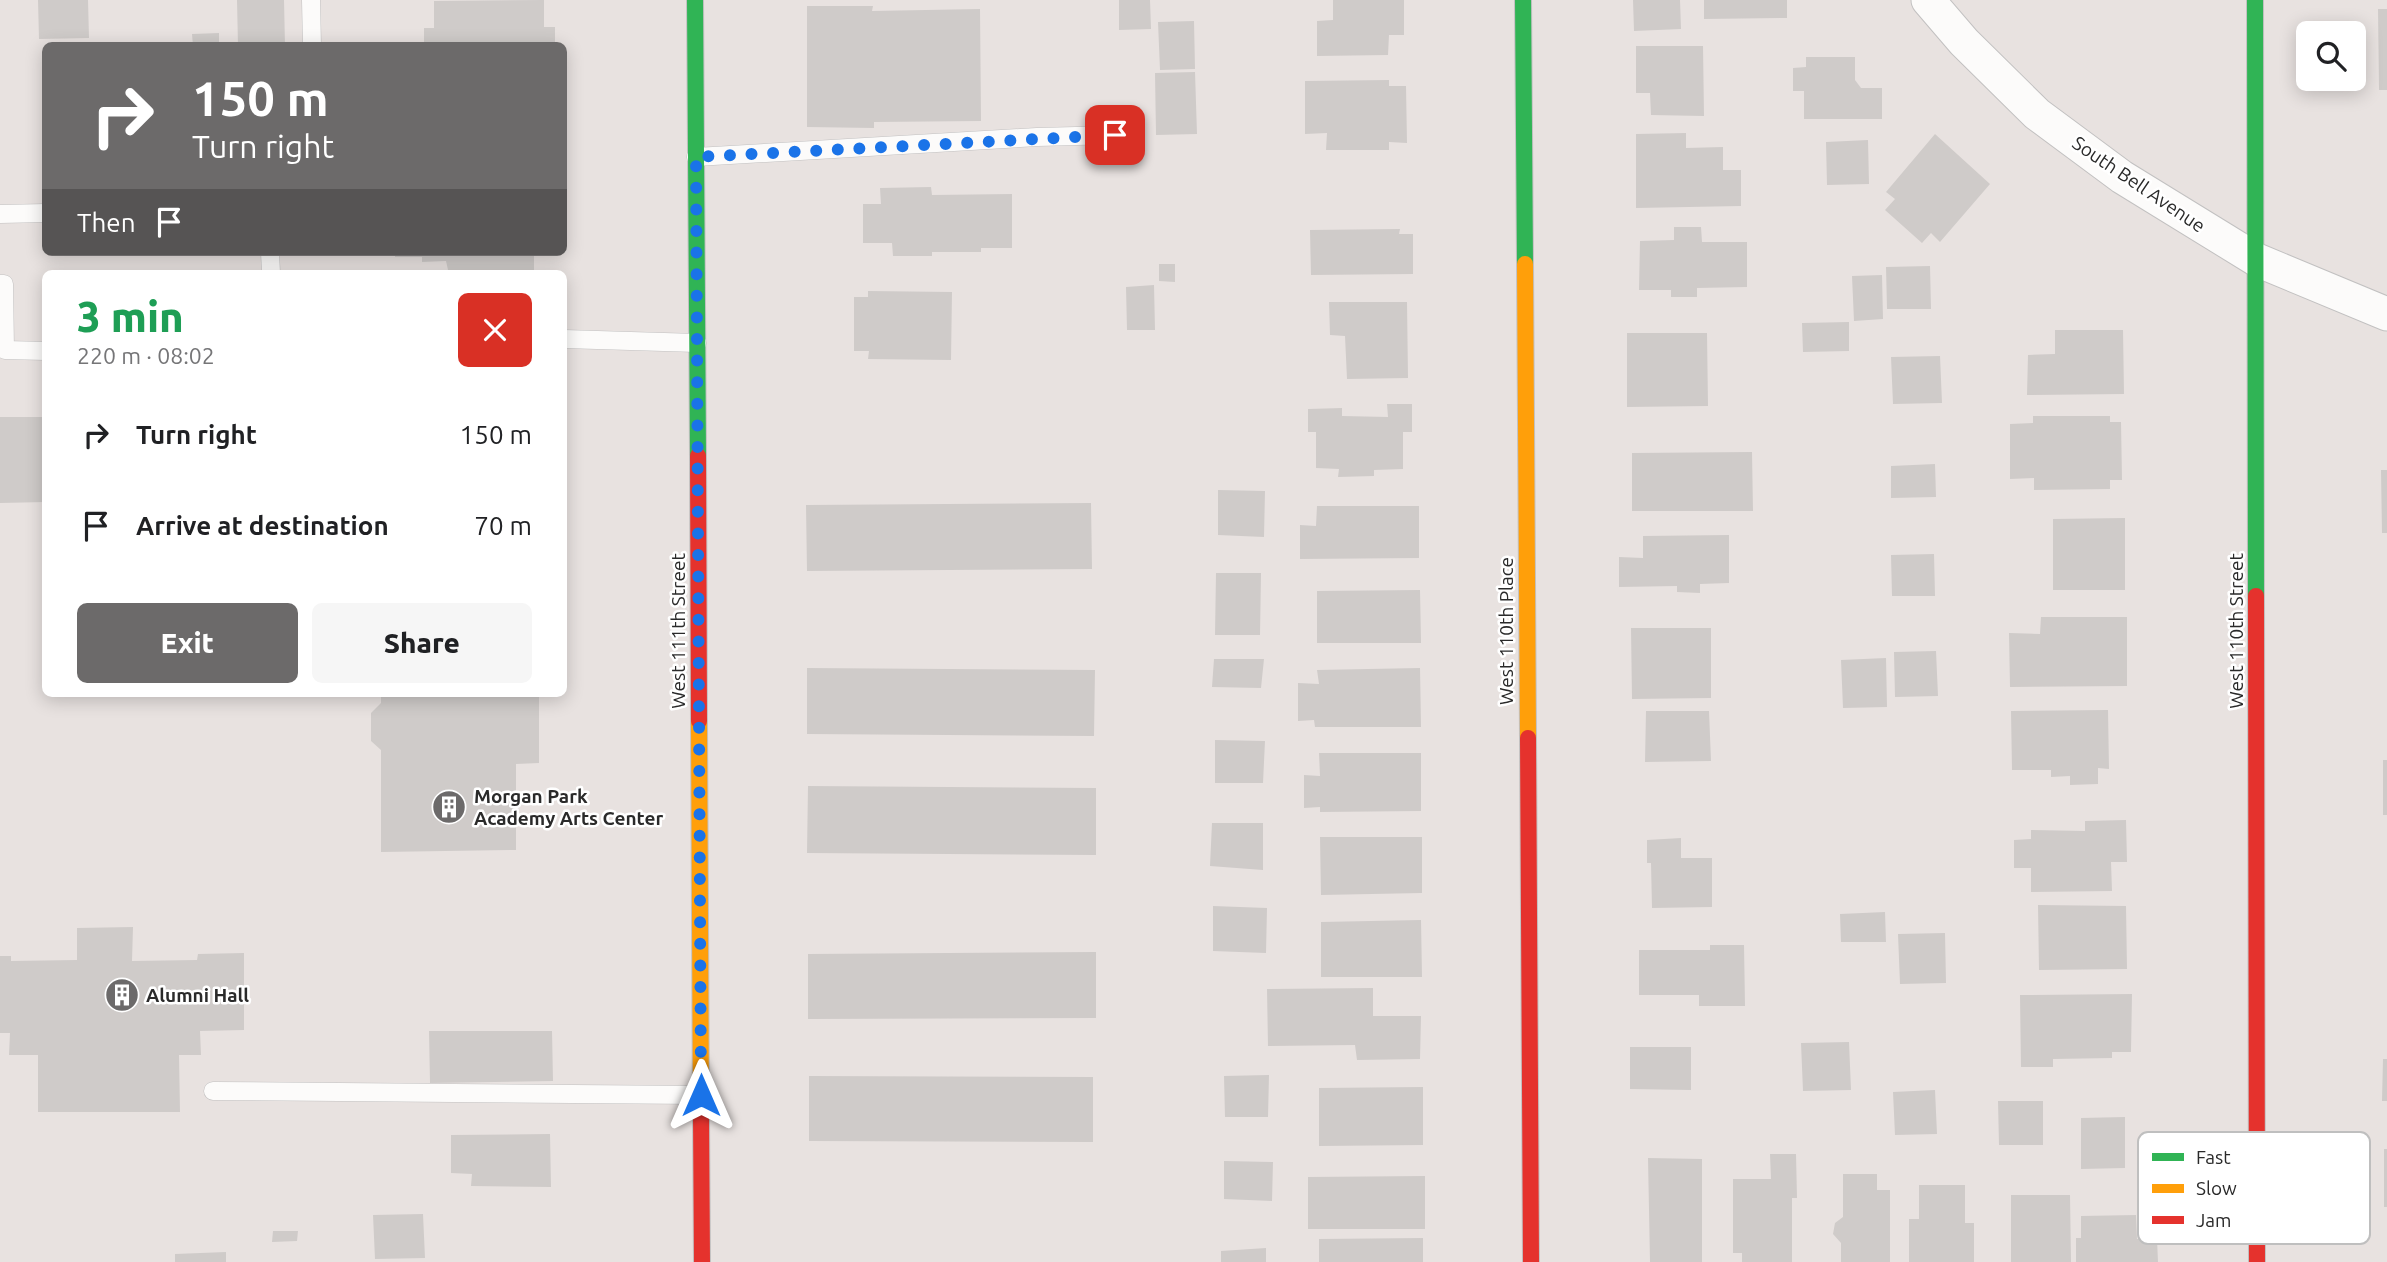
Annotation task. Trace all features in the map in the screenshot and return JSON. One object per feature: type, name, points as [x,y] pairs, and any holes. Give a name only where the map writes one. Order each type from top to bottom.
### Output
[{"type":"street","name":"West 111th Street","points":[[695,0],[702,1262]]},
{"type":"street","name":"West 110th Place","points":[[1523,0],[1531,1262]]},
{"type":"street","name":"South Bell Avenue","points":[[1928,0],[1964,43],[2037,114],[2122,177],[2257,260],[2387,314]]},
{"type":"street","name":"West 110th Street","points":[[2255,0],[2257,1132]]},
{"type":"street","name":"West 110th Street","points":[[2257,1244],[2257,1262]]},
{"type":"lane","points":[[311,0],[312,42]]},
{"type":"lane","points":[[696,157],[1115,135]]},
{"type":"lane","points":[[0,214],[42,214]]},
{"type":"lane","points":[[0,284],[4,284],[5,350],[42,351]]},
{"type":"lane","points":[[567,339],[697,343]]},
{"type":"lane","points":[[213,1091],[701,1095]]},
{"type":"building","points":[[38,0],[88,0],[89,38],[39,39]]},
{"type":"building","points":[[237,0],[284,0],[285,42],[238,42]]},
{"type":"building","points":[[544,0],[544,27],[555,27],[555,42],[424,42],[424,28],[434,28],[434,1]]},
{"type":"building","points":[[1119,0],[1150,0],[1151,29],[1119,30]]},
{"type":"building","points":[[1333,0],[1404,0],[1404,35],[1389,35],[1388,55],[1317,56],[1317,21],[1333,20]]},
{"type":"building","points":[[1633,0],[1680,0],[1681,29],[1634,31]]},
{"type":"building","points":[[1704,0],[1787,0],[1787,18],[1704,19]]},
{"type":"building","points":[[807,6],[873,6],[872,11],[980,9],[981,121],[874,122],[874,128],[807,127]]},
{"type":"building","points":[[2378,9],[2387,9],[2387,90],[2379,90]]},
{"type":"building","points":[[1194,21],[1195,69],[1160,70],[1158,22]]},
{"type":"building","points":[[219,33],[219,42],[193,42],[192,34]]},
{"type":"building","points":[[1636,46],[1703,46],[1704,116],[1651,115],[1650,93],[1636,93]]},
{"type":"building","points":[[1806,57],[1855,57],[1855,80],[1861,88],[1882,88],[1882,119],[1804,119],[1804,91],[1793,91],[1793,68],[1806,67]]},
{"type":"building","points":[[1195,72],[1197,134],[1156,135],[1155,73]]},
{"type":"building","points":[[1389,80],[1389,86],[1406,86],[1407,143],[1389,142],[1389,150],[1326,150],[1327,133],[1305,134],[1305,81]]},
{"type":"building","points":[[1686,133],[1686,148],[1723,147],[1723,170],[1741,170],[1741,206],[1636,208],[1636,134]]},
{"type":"building","points":[[1935,134],[1990,184],[1940,242],[1931,233],[1922,243],[1885,210],[1895,199],[1886,192]]},
{"type":"building","points":[[1868,140],[1869,184],[1827,185],[1826,142]]},
{"type":"building","points":[[931,187],[932,195],[1012,194],[1012,248],[981,248],[981,252],[932,252],[932,256],[893,256],[892,243],[863,243],[863,204],[881,204],[880,188]]},
{"type":"building","points":[[1674,227],[1701,227],[1702,242],[1747,242],[1747,287],[1697,288],[1697,297],[1671,297],[1671,290],[1639,290],[1640,241],[1674,240]]},
{"type":"building","points":[[1400,229],[1399,234],[1413,234],[1413,274],[1311,275],[1310,230]]},
{"type":"building","points":[[534,256],[534,270],[448,270],[446,261],[422,262],[422,257],[395,257]]},
{"type":"building","points":[[1159,264],[1175,264],[1175,282],[1159,281]]},
{"type":"building","points":[[1930,266],[1931,309],[1887,309],[1886,267]]},
{"type":"building","points":[[1882,275],[1883,319],[1854,321],[1852,276]]},
{"type":"building","points":[[1154,285],[1155,330],[1127,330],[1126,287]]},
{"type":"building","points":[[868,291],[952,292],[951,360],[868,359],[869,351],[854,351],[854,297],[868,297]]},
{"type":"building","points":[[1329,302],[1407,302],[1408,378],[1347,379],[1345,336],[1330,335]]},
{"type":"building","points":[[1849,322],[1849,351],[1803,352],[1802,323]]},
{"type":"building","points":[[2055,330],[2123,330],[2124,394],[2027,395],[2028,355],[2055,354]]},
{"type":"building","points":[[1627,333],[1707,333],[1708,406],[1627,407]]},
{"type":"building","points":[[1940,356],[1942,403],[1893,404],[1891,357]]},
{"type":"building","points":[[1387,404],[1412,404],[1412,432],[1403,432],[1403,469],[1374,470],[1374,476],[1338,477],[1339,469],[1316,468],[1316,432],[1308,432],[1308,409],[1342,408],[1342,416],[1388,417]]},
{"type":"building","points":[[2033,416],[2110,416],[2110,422],[2121,422],[2122,480],[2110,480],[2110,489],[2034,490],[2034,478],[2010,479],[2010,424],[2033,423]]},
{"type":"building","points":[[0,417],[42,417],[42,502],[0,503]]},
{"type":"building","points":[[1752,452],[1753,511],[1632,511],[1632,453]]},
{"type":"building","points":[[1935,464],[1936,497],[1891,498],[1891,466]]},
{"type":"building","points":[[2381,470],[2387,470],[2387,533],[2382,533]]},
{"type":"building","points":[[1218,490],[1265,491],[1264,537],[1218,535]]},
{"type":"building","points":[[1091,503],[1092,569],[807,571],[806,505]]},
{"type":"building","points":[[1317,506],[1419,506],[1419,558],[1300,559],[1300,525],[1316,526]]},
{"type":"building","points":[[2125,518],[2125,590],[2053,590],[2053,519]]},
{"type":"building","points":[[1729,535],[1729,583],[1700,584],[1700,593],[1677,592],[1677,586],[1619,587],[1619,557],[1643,558],[1643,536]]},
{"type":"building","points":[[1934,554],[1935,596],[1892,596],[1891,555]]},
{"type":"building","points":[[1216,573],[1261,573],[1260,635],[1215,635]]},
{"type":"building","points":[[1420,590],[1421,643],[1317,643],[1317,591]]},
{"type":"building","points":[[2041,617],[2127,617],[2127,686],[2010,687],[2009,633],[2040,634]]},
{"type":"building","points":[[1631,628],[1711,628],[1711,698],[1632,699]]},
{"type":"building","points":[[1936,651],[1938,696],[1895,697],[1894,652]]},
{"type":"building","points":[[1886,658],[1887,707],[1843,708],[1841,660]]},
{"type":"building","points":[[1214,659],[1264,659],[1261,688],[1212,687]]},
{"type":"building","points":[[807,668],[1095,670],[1094,736],[807,734]]},
{"type":"building","points":[[1420,668],[1421,727],[1315,727],[1314,720],[1298,721],[1298,683],[1319,684],[1317,670]]},
{"type":"building","name":"Morgan Park Academy Arts Center","points":[[381,697],[539,697],[539,763],[516,764],[516,850],[381,852],[381,750],[371,741],[371,713],[381,703]]},
{"type":"building","points":[[2108,710],[2109,769],[2098,768],[2098,784],[2070,785],[2070,776],[2051,777],[2051,770],[2012,770],[2011,711]]},
{"type":"building","points":[[1646,711],[1709,711],[1711,761],[1645,762]]},
{"type":"building","points":[[1215,740],[1265,741],[1263,783],[1215,783]]},
{"type":"building","points":[[1319,753],[1421,753],[1421,811],[1320,812],[1320,807],[1304,808],[1304,775],[1320,776]]},
{"type":"building","points":[[2383,760],[2387,760],[2387,815],[2383,815]]},
{"type":"building","points":[[808,786],[1096,788],[1096,855],[807,853]]},
{"type":"building","points":[[2126,820],[2127,862],[2111,862],[2112,891],[2031,892],[2031,868],[2014,868],[2014,840],[2031,839],[2031,830],[2085,831],[2085,821]]},
{"type":"building","points":[[1212,823],[1263,823],[1263,870],[1210,866]]},
{"type":"building","points":[[1320,837],[1422,837],[1422,893],[1321,895]]},
{"type":"building","points":[[1681,838],[1681,858],[1712,858],[1712,907],[1652,908],[1651,863],[1647,863],[1647,840]]},
{"type":"building","points":[[2038,905],[2126,906],[2127,969],[2039,970]]},
{"type":"building","points":[[1213,906],[1267,908],[1266,953],[1213,951]]},
{"type":"building","points":[[1885,912],[1886,942],[1841,942],[1840,914]]},
{"type":"building","points":[[1421,920],[1422,977],[1321,977],[1321,922]]},
{"type":"building","name":"Alumni Hall","points":[[133,927],[132,961],[197,960],[198,954],[244,953],[244,1030],[200,1031],[201,1055],[179,1055],[180,1112],[38,1112],[38,1055],[9,1055],[10,1033],[0,1033],[0,956],[11,956],[11,961],[77,960],[77,928]]},
{"type":"building","points":[[1945,933],[1946,983],[1900,984],[1898,934]]},
{"type":"building","points":[[1710,945],[1744,945],[1745,1006],[1699,1006],[1699,995],[1639,995],[1639,950],[1710,950]]},
{"type":"building","points":[[1096,952],[1096,1018],[808,1019],[808,954]]},
{"type":"building","points":[[1373,988],[1373,1016],[1421,1016],[1420,1059],[1357,1060],[1355,1045],[1268,1046],[1267,989]]},
{"type":"building","points":[[2132,994],[2131,1052],[2112,1052],[2112,1058],[2053,1059],[2053,1067],[2021,1067],[2020,995]]},
{"type":"building","points":[[429,1031],[552,1031],[553,1081],[430,1083]]},
{"type":"building","points":[[1849,1042],[1851,1090],[1803,1091],[1801,1043]]},
{"type":"building","points":[[1630,1047],[1691,1047],[1691,1090],[1630,1089]]},
{"type":"building","points":[[2383,1059],[2387,1059],[2387,1101],[2382,1101]]},
{"type":"building","points":[[1269,1075],[1268,1117],[1225,1117],[1224,1076]]},
{"type":"building","points":[[809,1076],[1093,1077],[1093,1142],[809,1141]]},
{"type":"building","points":[[1423,1087],[1423,1145],[1319,1146],[1319,1088]]},
{"type":"building","points":[[1935,1090],[1937,1134],[1895,1135],[1893,1092]]},
{"type":"building","points":[[1998,1101],[2043,1101],[2043,1145],[1999,1145]]},
{"type":"building","points":[[2125,1117],[2125,1168],[2081,1169],[2081,1118]]},
{"type":"building","points":[[550,1134],[551,1187],[471,1186],[472,1174],[451,1173],[451,1135]]},
{"type":"building","points":[[2384,1149],[2387,1149],[2387,1207],[2384,1207]]},
{"type":"building","points":[[1770,1154],[1796,1154],[1797,1198],[1792,1198],[1792,1262],[1742,1262],[1742,1253],[1733,1253],[1733,1179],[1771,1179]]},
{"type":"building","points":[[1648,1158],[1702,1159],[1702,1262],[1650,1262]]},
{"type":"building","points":[[1224,1161],[1273,1162],[1272,1201],[1224,1199]]},
{"type":"building","points":[[1843,1174],[1877,1174],[1877,1190],[1890,1190],[1890,1262],[1841,1262],[1841,1243],[1833,1234],[1835,1223],[1843,1217]]},
{"type":"building","points":[[1425,1176],[1425,1229],[1308,1229],[1308,1177]]},
{"type":"building","points":[[1919,1185],[1965,1185],[1965,1223],[1974,1223],[1974,1262],[1909,1262],[1909,1219],[1919,1219]]},
{"type":"building","points":[[2011,1195],[2070,1195],[2071,1262],[2011,1262]]},
{"type":"building","points":[[423,1214],[425,1258],[375,1259],[373,1215]]},
{"type":"building","points":[[2136,1215],[2138,1244],[2157,1244],[2158,1262],[2076,1262],[2076,1238],[2081,1238],[2081,1216]]},
{"type":"building","points":[[273,1231],[298,1231],[297,1241],[272,1242]]},
{"type":"building","points":[[1423,1238],[1423,1262],[1319,1262],[1319,1239]]},
{"type":"building","points":[[1266,1248],[1266,1262],[1221,1262],[1221,1251]]},
{"type":"building","points":[[226,1252],[226,1262],[175,1262],[175,1254]]},
{"type":"traffic: fast","points":[[695,0],[698,456]]},
{"type":"traffic: fast","points":[[1523,0],[1525,264]]},
{"type":"traffic: fast","points":[[2255,0],[2256,596]]},
{"type":"traffic: slow","points":[[1525,264],[1528,738]]},
{"type":"traffic: slow","points":[[699,721],[701,1116]]},
{"type":"traffic: jam","points":[[698,456],[699,721]]},
{"type":"traffic: jam","points":[[2256,596],[2257,1132]]},
{"type":"traffic: jam","points":[[1528,738],[1531,1262]]},
{"type":"traffic: jam","points":[[701,1116],[702,1262]]},
{"type":"traffic: jam","points":[[2257,1244],[2257,1262]]},
{"type":"place","name":"Morgan Park Academy Arts Center","points":[[449,807]]},
{"type":"place","name":"Alumni Hall","points":[[122,995]]},
{"type":"route","points":[[701,1095],[696,157],[1115,135]]}]
